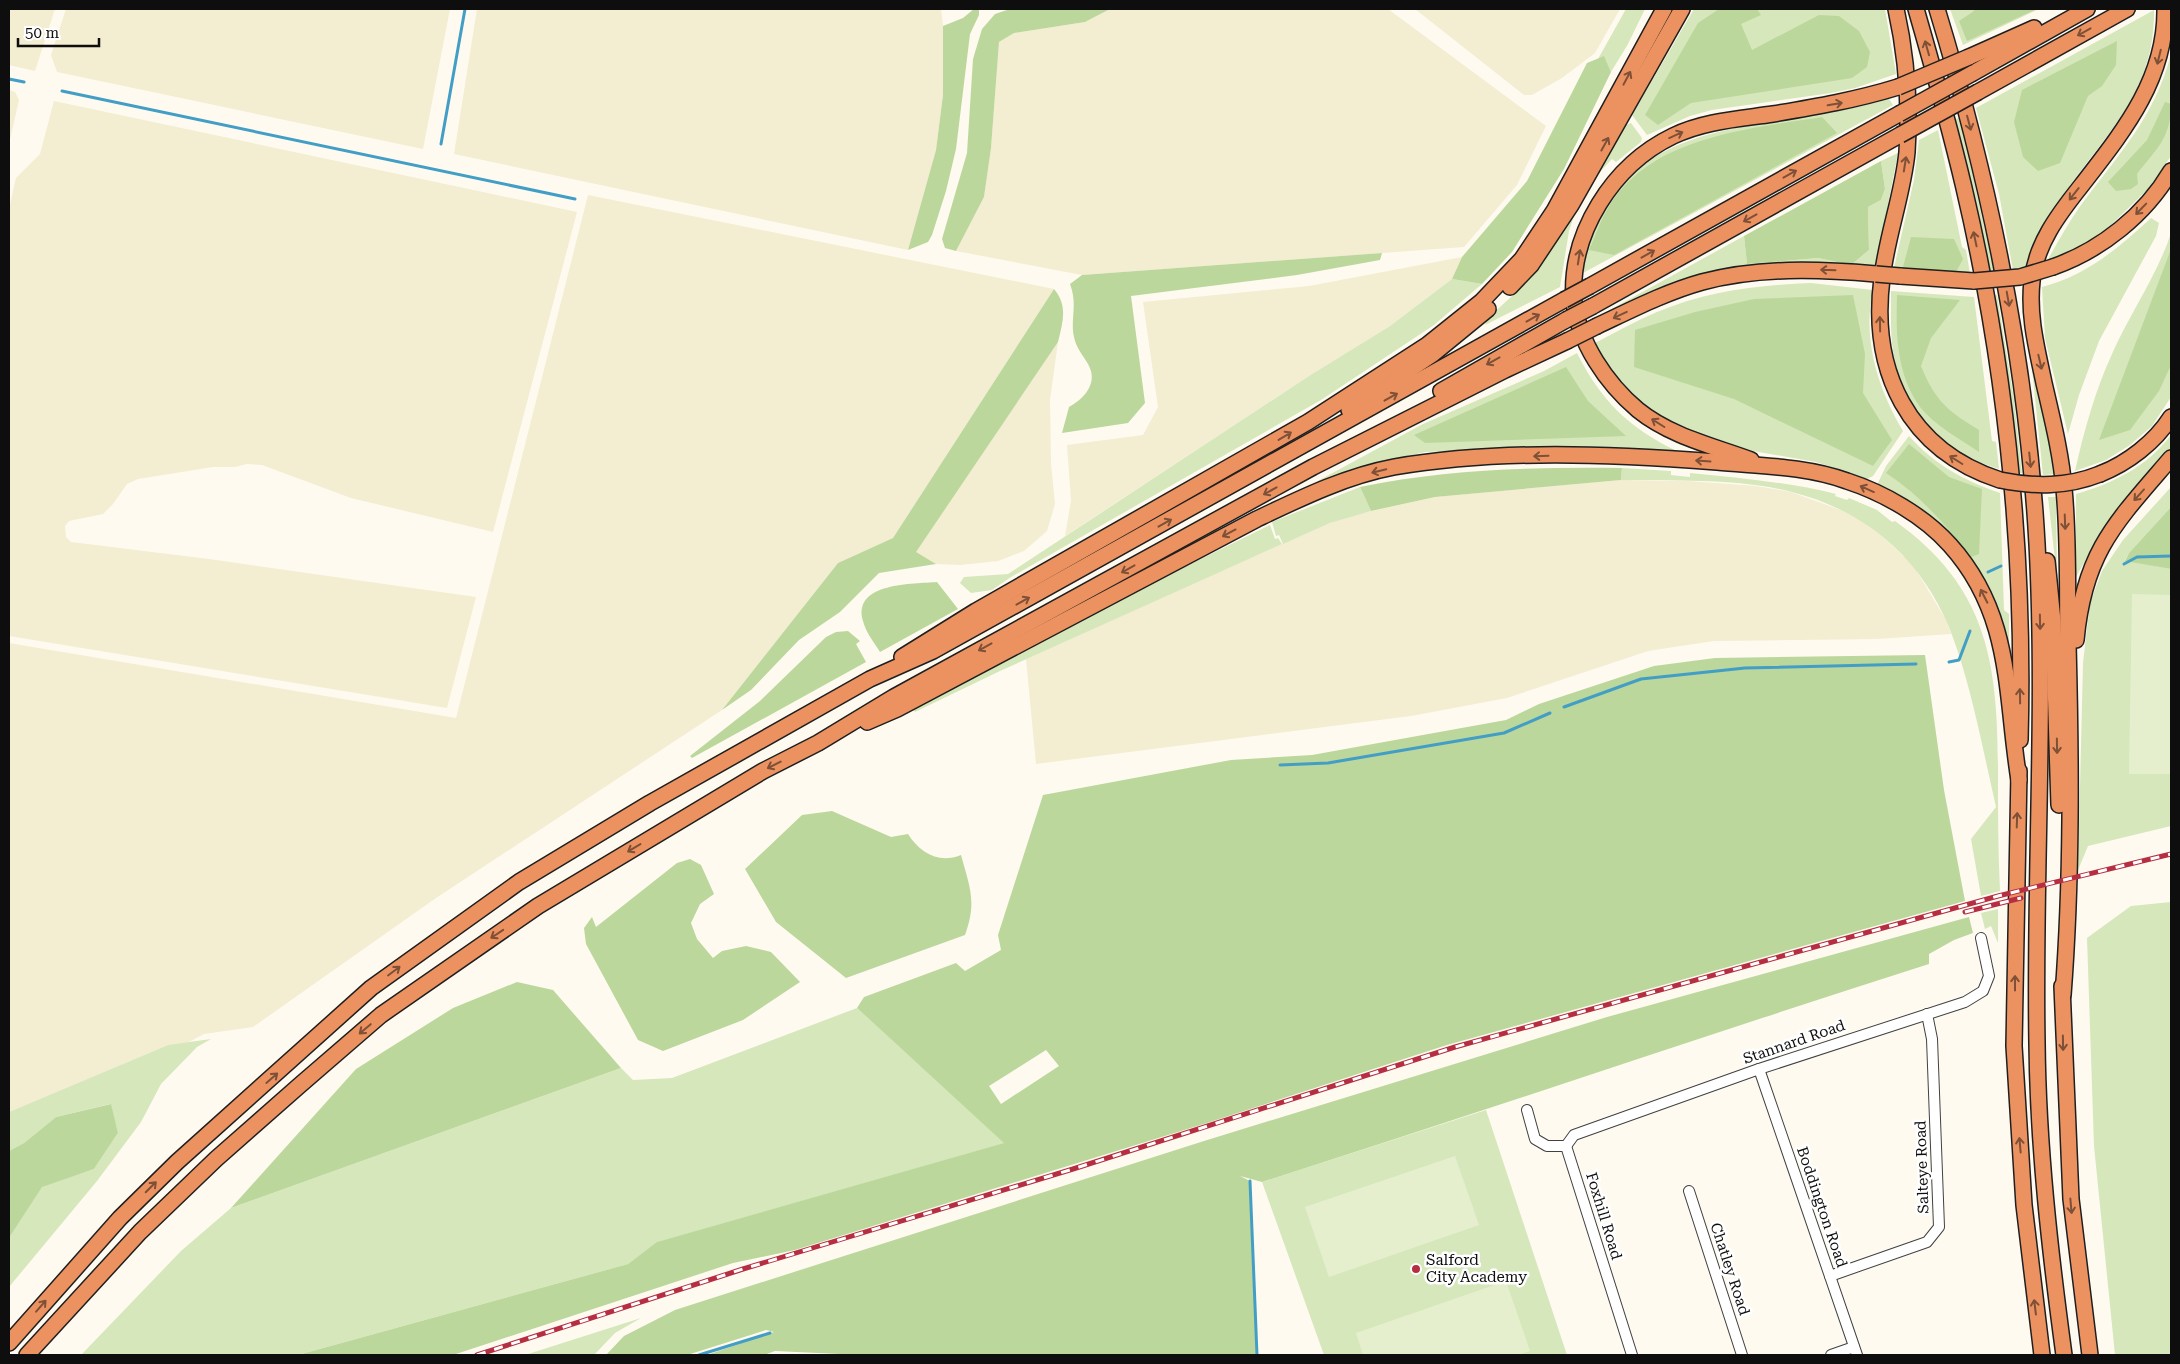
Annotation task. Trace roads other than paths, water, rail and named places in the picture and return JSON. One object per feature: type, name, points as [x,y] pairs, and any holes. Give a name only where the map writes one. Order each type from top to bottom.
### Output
[{"type":"highway","points":[[9,1343],[120,1218],[177,1162],[371,988],[519,882],[650,803],[870,679],[927,640],[1285,437],[1426,345],[1482,301],[1513,269],[1539,235],[1571,183],[1664,9]]},
{"type":"highway","points":[[1256,472],[1433,354],[1480,316],[1531,265],[1571,206],[1682,9]]},
{"type":"highway","points":[[1896,9],[1901,31],[1908,124],[1903,174],[1882,279],[1880,323],[1884,356],[1897,393],[1908,413],[1928,438],[1961,464],[2000,480],[2023,484],[2057,485],[2100,474],[2136,454],[2157,435],[2171,417]]},
{"type":"highway","points":[[1916,9],[1964,188],[1987,303],[2001,393],[2017,568],[2021,711],[2018,780],[2014,1046],[2024,1205],[2042,1355]]},
{"type":"highway","points":[[1937,9],[1969,121],[1999,251],[2018,352],[2035,506],[2041,711],[2036,914],[2038,1072],[2050,1250],[2064,1355]]},
{"type":"highway","points":[[1769,466],[1667,429],[1639,411],[1611,382],[1588,345],[1576,312],[1574,300],[1575,277],[1584,237],[1604,195],[1624,171],[1652,148],[1674,136],[1717,122],[1838,104],[1898,87],[2078,9]]},
{"type":"highway","points":[[870,679],[933,651],[2087,9]]},
{"type":"highway","points":[[27,1355],[140,1232],[223,1152],[381,1015],[538,906],[764,771],[818,743],[894,697],[1313,467],[1566,320],[2127,9]]},
{"type":"highway","points":[[2063,995],[2066,947],[2070,711],[2064,492],[2058,447],[2034,332],[2031,302],[2032,278],[2039,250],[2053,224],[2127,126],[2147,91],[2159,59],[2165,9]]},
{"type":"highway","points":[[1313,467],[1505,370],[1597,326],[1644,304],[1702,282],[1788,270],[1974,281],[2020,277],[2053,268],[2087,252],[2126,224],[2148,203],[2171,171]]},
{"type":"highway","points":[[818,743],[897,709],[1257,518],[1312,492],[1369,473],[1452,460],[1552,456],[1641,456],[1769,466],[1822,474],[1868,489],[1930,526],[1950,545],[1986,598],[2003,649],[2011,735],[2018,780]]},
{"type":"highway","points":[[2070,711],[2079,612],[2085,585],[2095,558],[2116,523],[2171,458]]},
{"type":"highway","points":[[2035,506],[2043,536],[2052,621],[2063,1044],[2071,1199],[2077,1264],[2090,1355]]},
{"type":"street","name":"Stannard Road","points":[[1566,1146],[1574,1135],[1759,1069],[1966,1002],[1983,991],[1988,976],[1981,938]]},
{"type":"street","name":"Salteye Road","points":[[1830,1276],[1927,1242],[1939,1227],[1932,1039],[1927,1014]]},
{"type":"street","name":"Boddington Road","points":[[1759,1069],[1855,1351]]},
{"type":"street","points":[[1526,1110],[1535,1139],[1547,1146],[1566,1146]]},
{"type":"street","name":"Foxhill Road","points":[[1566,1146],[1632,1355]]},
{"type":"street","name":"Chatley Road","points":[[1689,1191],[1742,1355]]},
{"type":"street","points":[[1831,1355],[1855,1351]]},
{"type":"waterway","points":[[441,144],[465,9]]},
{"type":"waterway","points":[[9,79],[24,82]]},
{"type":"waterway","points":[[62,91],[575,199]]},
{"type":"waterway","points":[[2124,564],[2137,557],[2171,556]]},
{"type":"waterway","points":[[1988,572],[2001,566]]},
{"type":"waterway","points":[[1949,662],[1959,660],[1970,631]]},
{"type":"waterway","points":[[1564,707],[1641,679],[1745,668],[1916,664]]},
{"type":"waterway","points":[[1280,765],[1328,763],[1504,733],[1550,713]]},
{"type":"waterway","points":[[1250,1181],[1257,1355]]},
{"type":"waterway","points":[[699,1355],[770,1333]]},
{"type":"railway","points":[[477,1355],[743,1269],[1073,1169],[1455,1047],[1998,896],[2171,854]]},
{"type":"railway","points":[[1965,912],[2021,898]]},
{"type":"place","name":"Salford City Academy","points":[[1416,1269]]}]
